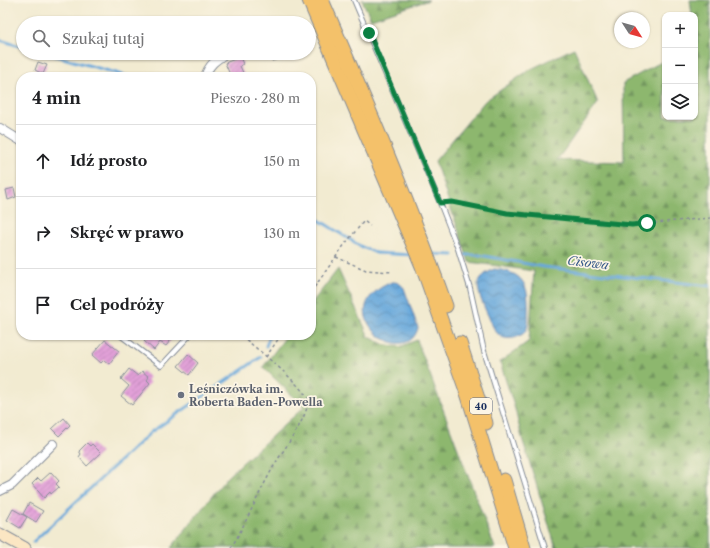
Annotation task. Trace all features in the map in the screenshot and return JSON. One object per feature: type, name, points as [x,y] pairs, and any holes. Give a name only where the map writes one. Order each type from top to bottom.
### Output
[{"type":"main road","name":"40","points":[[309,0],[316,16]]},
{"type":"main road","name":"40","points":[[322,0],[396,174],[427,266],[515,548]]},
{"type":"main road","name":"40","points":[[316,16],[377,158],[403,223],[420,246]]},
{"type":"main road","name":"40","points":[[427,266],[479,398],[524,548]]},
{"type":"street","points":[[207,72],[212,63],[216,60]]},
{"type":"street","points":[[0,128],[16,138]]},
{"type":"street","points":[[0,491],[12,485],[53,444]]},
{"type":"street","points":[[0,534],[25,548]]},
{"type":"lane","points":[[354,0],[458,249],[468,281],[484,351],[545,548]]},
{"type":"lane","points":[[127,340],[161,366],[185,340]]},
{"type":"path","points":[[440,203],[452,202],[507,213],[632,225],[710,218]]},
{"type":"path","points":[[316,285],[345,244],[364,221],[370,226]]},
{"type":"path","points":[[336,257],[366,270],[392,272]]},
{"type":"path","points":[[231,548],[275,465],[307,411],[309,400],[304,392],[247,340]]},
{"type":"path","points":[[266,357],[278,340]]},
{"type":"green space","points":[[362,0],[429,0],[371,19]]},
{"type":"green space","points":[[690,0],[710,0],[710,548],[556,548],[500,362],[529,341],[534,271],[469,262],[435,161],[485,101],[529,70],[574,48],[598,103],[557,160],[624,162],[623,83],[662,62],[662,120],[698,120],[698,12],[692,12]]},
{"type":"green space","points":[[338,269],[369,337],[385,345],[400,347],[417,340],[495,548],[171,548],[227,477],[304,407],[263,367],[283,340],[316,340],[316,298]]},
{"type":"water","points":[[494,269],[512,273],[522,281],[525,287],[528,302],[528,325],[525,332],[515,338],[505,338],[496,332],[480,297],[478,283],[485,274]]},
{"type":"water","points":[[392,282],[398,283],[404,288],[418,328],[411,340],[399,343],[387,340],[375,332],[367,320],[366,307],[373,294]]},
{"type":"building","points":[[232,60],[241,60],[243,64],[240,66],[243,72],[229,72],[225,63]]},
{"type":"building","points":[[38,62],[47,65],[44,72],[35,70]]},
{"type":"building","points":[[14,188],[16,197],[8,200],[6,190]]},
{"type":"building","points":[[105,340],[119,351],[109,364],[104,360],[101,363],[92,355]]},
{"type":"building","points":[[171,340],[166,346],[160,342],[154,350],[144,341]]},
{"type":"building","points":[[188,354],[198,363],[189,375],[178,366]]},
{"type":"building","points":[[129,369],[138,376],[142,371],[149,377],[147,380],[150,383],[132,405],[121,396],[129,386],[121,379]]},
{"type":"building","points":[[64,418],[70,425],[59,436],[52,429]]},
{"type":"building","points":[[87,443],[90,446],[92,444],[101,453],[87,466],[79,457],[81,454],[79,451]]},
{"type":"building","points":[[51,472],[59,481],[56,484],[59,487],[51,494],[50,492],[44,498],[32,484],[38,478],[41,481]]},
{"type":"building","points":[[29,503],[43,511],[36,522],[23,514]]},
{"type":"building","points":[[13,509],[27,517],[20,528],[7,520]]},
{"type":"waterway","name":"Cisowa","points":[[0,40],[16,45]]},
{"type":"waterway","name":"Cisowa","points":[[70,60],[112,72]]},
{"type":"waterway","name":"Cisowa","points":[[316,218],[360,246],[376,253],[413,255]]},
{"type":"waterway","name":"Cisowa","points":[[431,254],[453,255]]},
{"type":"waterway","name":"Cisowa","points":[[465,255],[479,255],[544,267],[710,286]]},
{"type":"waterway","points":[[266,346],[268,340]]},
{"type":"waterway","points":[[33,542],[151,432],[261,357]]},
{"type":"place","name":"Leśniczówka im. Roberta Baden-Powella","points":[[181,395]]},
{"type":"route","points":[[369,33],[440,203],[452,202],[507,213],[632,225],[647,223]]}]
